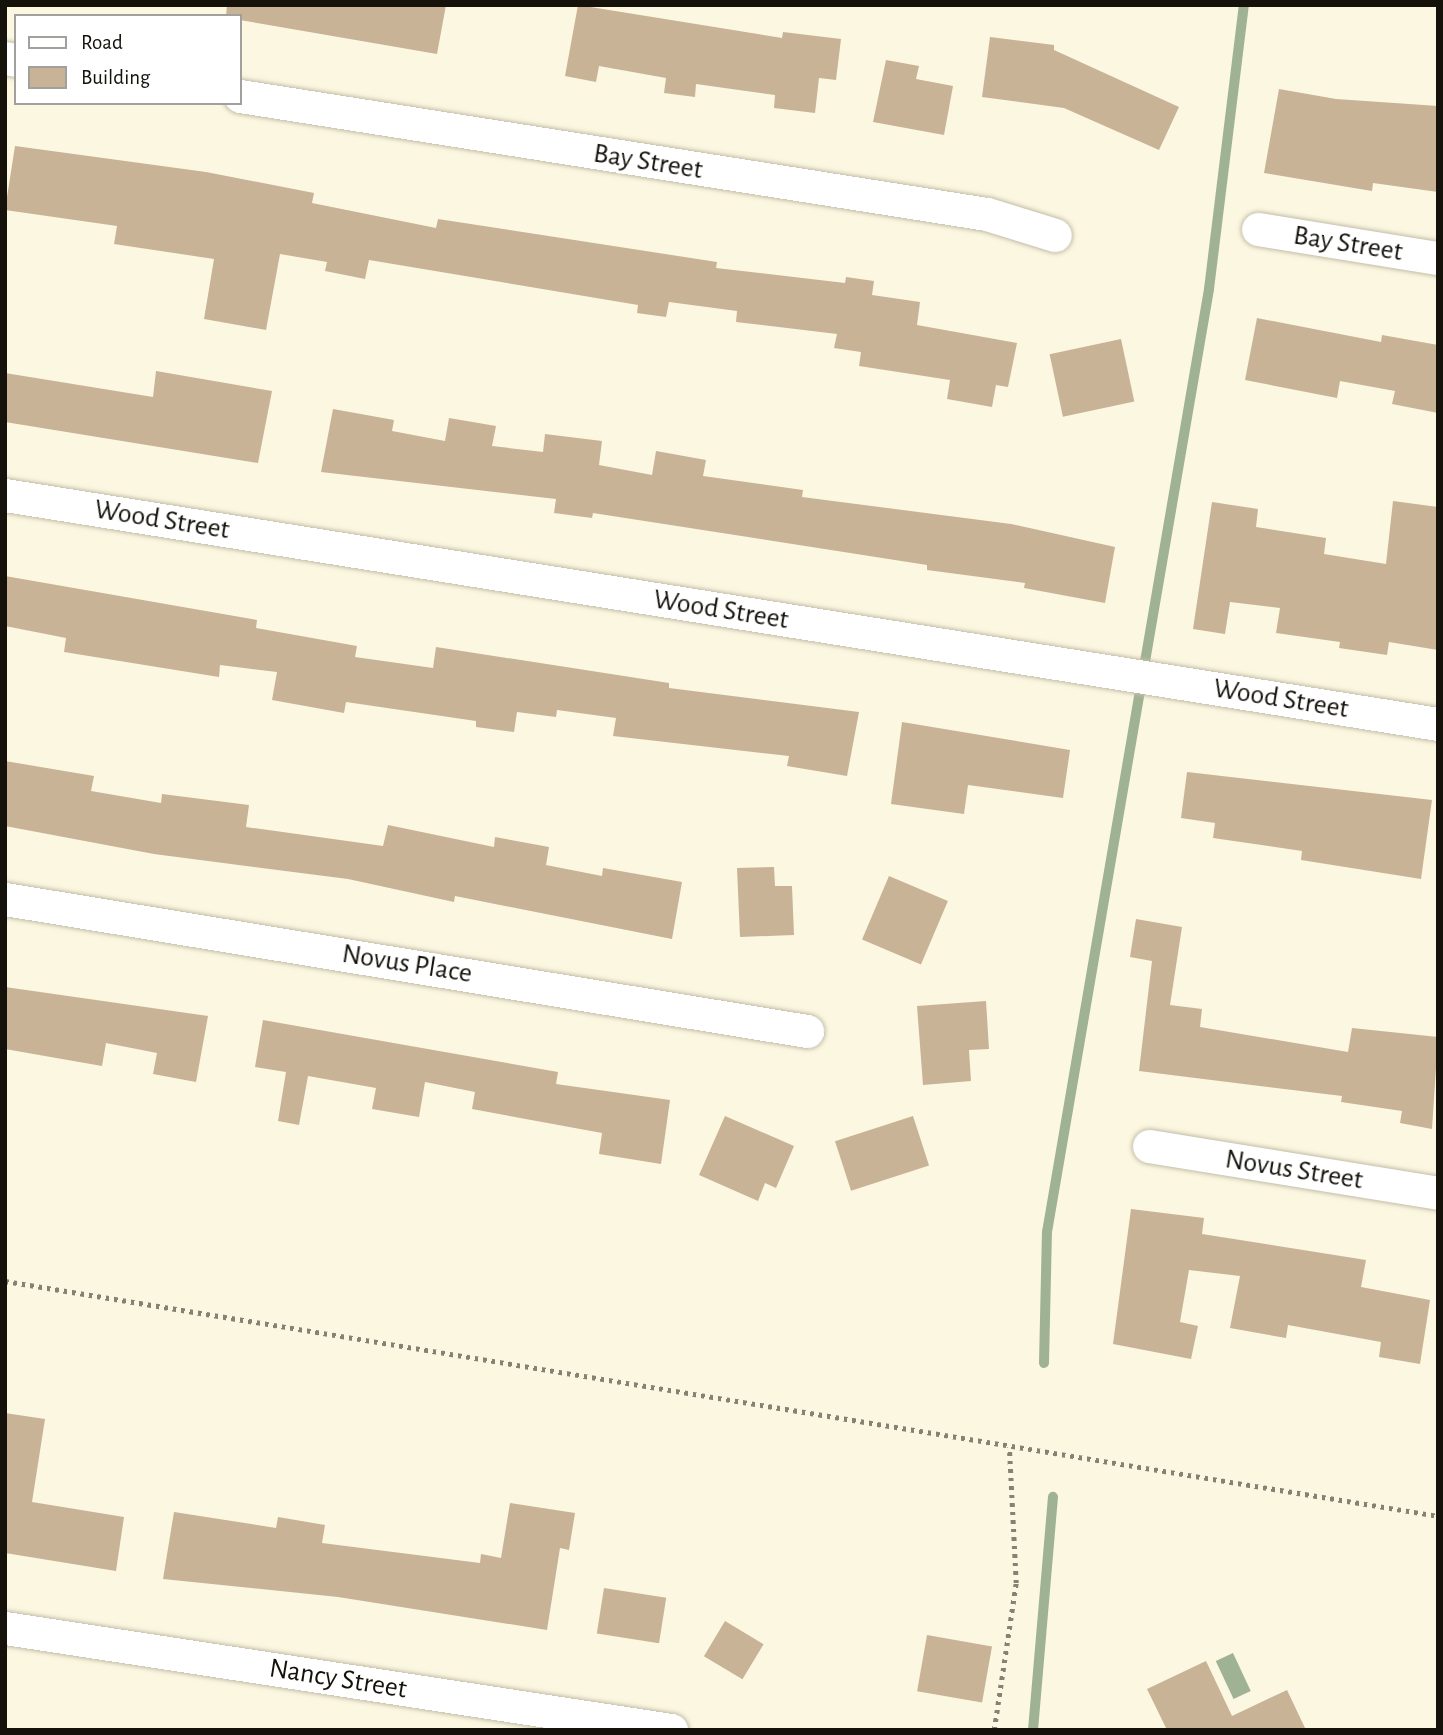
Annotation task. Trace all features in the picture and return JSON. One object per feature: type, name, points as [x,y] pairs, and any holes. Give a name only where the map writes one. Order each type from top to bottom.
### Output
[{"type":"street","name":"Bay Street","points":[[242,96],[987,214],[1055,235]]},
{"type":"street","name":"Bay Street","points":[[1258,229],[1438,258]]},
{"type":"street","name":"Wood Street","points":[[5,495],[1438,724]]},
{"type":"street","name":"Novus Place","points":[[5,899],[807,1031]]},
{"type":"street","name":"Novus Street","points":[[1149,1146],[1438,1193]]},
{"type":"street","name":"Nancy Street","points":[[5,1628],[671,1730]]},
{"type":"path","points":[[5,1281],[1438,1516]]},
{"type":"path","points":[[994,1730],[1016,1583],[1009,1447]]},
{"type":"shaded area","points":[[1233,1653],[1251,1691],[1234,1699],[1216,1661]]},
{"type":"building","points":[[227,5],[446,5],[437,54],[242,20],[242,14],[226,14]]},
{"type":"building","points":[[578,5],[782,38],[783,32],[841,39],[836,80],[819,78],[815,113],[774,108],[775,95],[696,84],[695,97],[664,93],[666,78],[599,66],[596,82],[565,76]]},
{"type":"building","points":[[990,37],[1054,45],[1054,50],[1179,107],[1159,150],[1064,108],[982,97]]},
{"type":"building","points":[[886,60],[919,66],[916,79],[953,86],[944,135],[873,122]]},
{"type":"building","points":[[1279,89],[1336,99],[1438,106],[1438,192],[1373,183],[1372,191],[1264,173]]},
{"type":"building","points":[[15,146],[206,172],[314,193],[312,203],[436,228],[438,219],[717,262],[716,268],[845,283],[846,277],[874,281],[872,295],[920,302],[917,325],[1017,343],[1008,387],[996,385],[992,407],[947,399],[950,380],[859,366],[861,352],[834,348],[837,334],[736,322],[737,311],[669,302],[666,317],[637,313],[638,305],[369,260],[365,279],[325,271],[327,262],[280,254],[266,330],[204,319],[214,259],[114,244],[117,226],[5,210]]},
{"type":"building","points":[[1257,318],[1381,342],[1382,335],[1438,345],[1438,413],[1392,404],[1395,391],[1340,381],[1337,398],[1245,380]]},
{"type":"building","points":[[1121,339],[1134,402],[1063,417],[1050,354]]},
{"type":"building","points":[[156,371],[272,391],[258,463],[5,422],[5,373],[153,397]]},
{"type":"building","points":[[333,409],[394,420],[392,431],[445,441],[449,418],[496,426],[492,446],[543,452],[545,434],[602,441],[599,465],[652,475],[656,451],[706,460],[703,476],[803,490],[802,497],[1011,524],[1115,547],[1105,603],[1024,588],[1025,583],[927,570],[927,565],[593,513],[592,518],[554,513],[556,499],[321,472]]},
{"type":"building","points":[[1393,501],[1438,507],[1438,650],[1389,642],[1387,655],[1339,648],[1340,642],[1276,633],[1280,608],[1230,602],[1225,634],[1193,629],[1212,502],[1258,509],[1256,527],[1326,538],[1324,554],[1386,564]]},
{"type":"building","points":[[5,576],[257,620],[256,628],[357,646],[355,657],[433,668],[436,647],[669,683],[669,688],[859,712],[847,776],[787,766],[789,756],[613,736],[616,718],[557,710],[556,717],[517,712],[514,732],[476,727],[476,721],[346,702],[344,713],[272,700],[277,672],[220,665],[219,677],[64,652],[66,638],[5,626]]},
{"type":"building","points":[[902,722],[1070,750],[1063,798],[968,785],[964,814],[891,804]]},
{"type":"building","points":[[5,761],[94,776],[91,791],[161,803],[162,794],[249,805],[246,827],[383,846],[388,825],[494,847],[495,837],[549,847],[546,865],[602,876],[603,868],[682,882],[672,939],[455,896],[454,902],[348,879],[154,854],[5,826]]},
{"type":"building","points":[[1187,772],[1432,800],[1421,879],[1301,860],[1302,851],[1213,838],[1215,823],[1181,818]]},
{"type":"building","points":[[774,867],[775,886],[792,886],[794,935],[740,937],[737,868]]},
{"type":"building","points":[[889,876],[948,901],[921,965],[862,940]]},
{"type":"building","points":[[1136,919],[1182,927],[1170,1005],[1202,1009],[1200,1027],[1348,1052],[1352,1028],[1438,1037],[1432,1129],[1400,1123],[1402,1111],[1341,1102],[1342,1096],[1139,1071],[1152,961],[1130,957]]},
{"type":"building","points":[[5,987],[208,1016],[196,1082],[153,1074],[157,1053],[106,1043],[102,1066],[5,1049]]},
{"type":"building","points":[[986,1001],[989,1049],[969,1050],[971,1081],[923,1085],[917,1006]]},
{"type":"building","points":[[263,1020],[558,1072],[556,1084],[670,1100],[661,1164],[599,1154],[602,1133],[472,1109],[475,1092],[425,1082],[419,1117],[372,1109],[376,1088],[308,1076],[299,1125],[278,1121],[286,1072],[255,1067]]},
{"type":"building","points":[[725,1116],[794,1146],[776,1188],[765,1183],[758,1201],[699,1175]]},
{"type":"building","points":[[913,1116],[929,1165],[851,1191],[835,1141]]},
{"type":"building","points":[[1131,1209],[1204,1218],[1202,1234],[1366,1260],[1361,1287],[1430,1300],[1420,1364],[1379,1357],[1381,1342],[1288,1325],[1286,1338],[1230,1328],[1240,1276],[1189,1270],[1180,1322],[1198,1326],[1191,1359],[1113,1344]]},
{"type":"building","points":[[5,1413],[45,1419],[32,1502],[124,1517],[116,1571],[5,1553]]},
{"type":"building","points":[[510,1503],[575,1513],[569,1550],[560,1548],[547,1630],[338,1597],[163,1579],[174,1512],[276,1528],[278,1517],[325,1525],[322,1543],[480,1563],[481,1554],[501,1558]]},
{"type":"building","points":[[604,1588],[666,1598],[659,1643],[597,1633]]},
{"type":"building","points":[[725,1621],[764,1644],[742,1679],[704,1656]]},
{"type":"building","points":[[927,1635],[992,1646],[982,1703],[917,1691]]},
{"type":"building","points":[[1206,1661],[1232,1716],[1287,1690],[1306,1730],[1167,1730],[1147,1689]]},
{"type":"waterway","points":[[1044,1363],[1047,1232],[1209,289],[1244,5]]},
{"type":"waterway","points":[[1033,1730],[1053,1497]]}]
